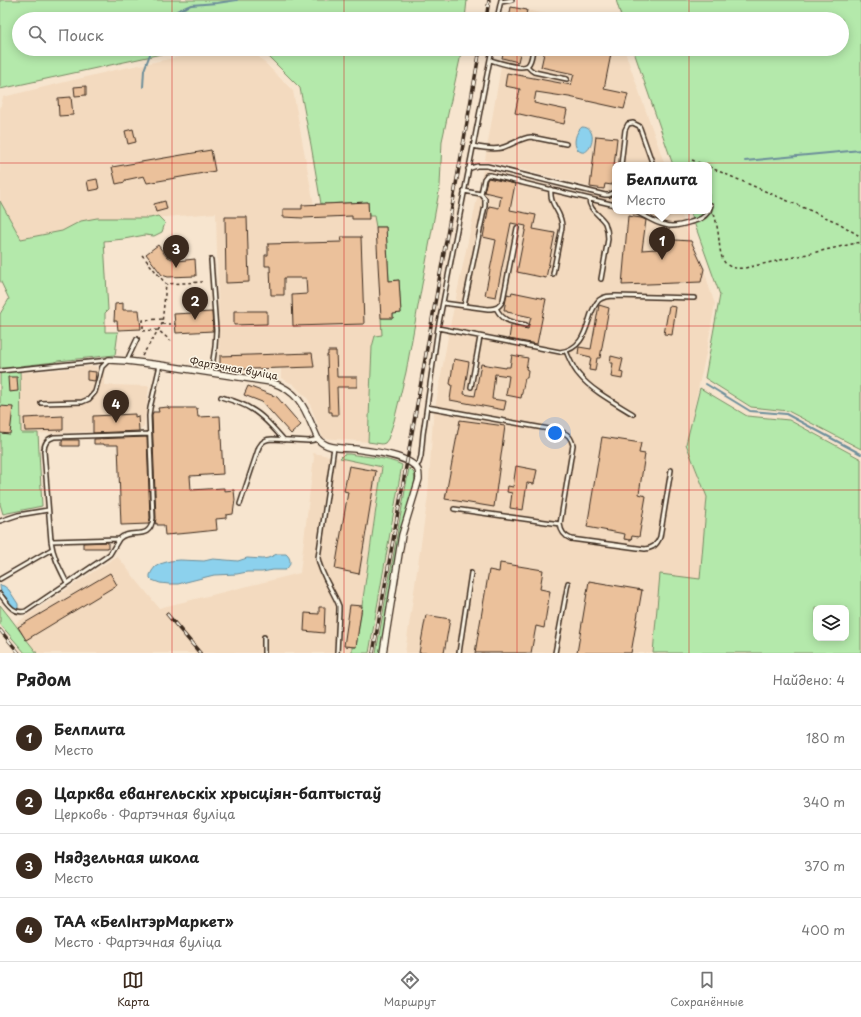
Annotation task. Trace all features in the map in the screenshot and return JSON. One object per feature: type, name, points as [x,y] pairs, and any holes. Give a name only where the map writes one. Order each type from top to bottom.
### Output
[{"type":"street","name":"Фартэчная вуліца","points":[[109,360],[160,365],[271,382],[288,389],[295,395],[302,404],[318,439]]},
{"type":"street","points":[[318,439],[324,445],[395,456],[407,460],[415,466],[419,474],[419,479],[402,536],[383,653]]},
{"type":"lane","points":[[499,12],[501,1],[512,0]]},
{"type":"lane","points":[[415,466],[419,463],[421,456],[438,328],[491,56]]},
{"type":"lane","points":[[527,66],[531,56]]},
{"type":"lane","points":[[490,60],[521,67],[527,66]]},
{"type":"lane","points":[[527,66],[534,72],[567,79]]},
{"type":"lane","points":[[621,162],[625,130],[628,124],[633,123],[640,128],[652,162]]},
{"type":"lane","points":[[473,146],[497,149],[525,137],[566,144]]},
{"type":"lane","points":[[468,169],[477,166],[487,166],[606,195],[612,194]]},
{"type":"lane","points":[[481,194],[484,180],[487,175],[490,175],[612,204]]},
{"type":"lane","points":[[552,190],[552,204],[560,214],[562,221],[553,274]]},
{"type":"lane","points":[[464,191],[481,194],[485,199],[485,206],[464,306]]},
{"type":"lane","points":[[589,199],[589,204],[604,223],[608,234],[601,279]]},
{"type":"lane","points":[[640,214],[656,222],[672,226],[699,220],[707,214]]},
{"type":"lane","points":[[443,303],[488,309],[499,306],[503,300],[517,228]]},
{"type":"lane","points":[[211,260],[216,330],[211,373]]},
{"type":"lane","points":[[438,328],[554,352],[566,351],[572,349],[582,339],[595,304],[604,297],[694,298]]},
{"type":"lane","points":[[496,308],[500,316],[506,320],[526,325]]},
{"type":"lane","points":[[471,387],[480,337]]},
{"type":"lane","points":[[127,361],[137,339]]},
{"type":"lane","points":[[566,351],[575,370],[584,381],[596,391],[634,414]]},
{"type":"lane","points":[[0,371],[109,360]]},
{"type":"lane","points":[[41,403],[82,402],[90,399],[95,392],[102,367],[109,360]]},
{"type":"lane","points":[[0,594],[14,610],[18,612],[26,611],[110,554],[119,539],[124,535],[144,533],[151,527],[153,522],[149,434],[150,408],[160,365]]},
{"type":"lane","points":[[221,397],[245,405],[257,413],[264,418],[284,440]]},
{"type":"lane","points":[[427,407],[560,431],[569,436],[573,445],[560,524],[562,533],[571,538],[645,549],[654,546],[660,537],[671,470]]},
{"type":"lane","points":[[67,583],[52,548],[44,451],[45,444],[48,440],[54,437],[149,434]]},
{"type":"lane","points":[[240,504],[260,444],[268,439],[309,441],[318,439]]},
{"type":"lane","points":[[334,447],[318,558],[323,575],[338,606],[337,653]]},
{"type":"lane","points":[[454,509],[560,524]]},
{"type":"lane","points":[[0,521],[18,515],[48,510]]},
{"type":"lane","points":[[51,541],[119,539]]},
{"type":"lane","points":[[0,579],[52,548]]},
{"type":"lane","points":[[459,653],[472,573]]},
{"type":"lane","points":[[555,653],[568,583]]},
{"type":"lane","points":[[264,637],[264,653]]},
{"type":"path","points":[[692,160],[697,162]]},
{"type":"path","points":[[712,168],[839,223],[861,237]]},
{"type":"path","points":[[712,208],[717,226],[722,258],[725,264],[738,269],[861,242]]},
{"type":"path","points":[[140,363],[140,360],[162,324],[166,284],[142,255]]},
{"type":"path","points":[[166,284],[202,282]]},
{"type":"path","points":[[162,319],[143,320],[143,331],[158,330],[171,341]]},
{"type":"path","points":[[162,324],[175,324]]},
{"type":"shaded area","points":[[511,7],[536,12],[510,12]]},
{"type":"shaded area","points":[[184,56],[258,56],[293,91],[314,205],[368,202],[369,216],[374,216],[386,227],[389,280],[399,280],[401,313],[382,335],[375,336],[372,347],[368,442],[323,438],[308,399],[293,384],[281,378],[281,368],[220,370],[216,213],[103,222],[29,254],[0,201],[0,109],[3,97],[115,70]]},
{"type":"shaded area","points":[[503,56],[626,56],[664,162],[612,162],[612,214],[681,214],[691,241],[704,269],[715,304],[707,349],[686,444],[707,497],[700,579],[660,575],[653,653],[405,653],[428,496],[433,419],[450,326],[483,170],[588,195],[590,187],[485,160]]},
{"type":"shaded area","points":[[95,366],[104,374],[104,385],[149,386],[144,427],[139,430],[21,434],[21,373]]},
{"type":"shaded area","points":[[313,453],[382,466],[355,647],[352,647],[352,653],[37,653],[23,637],[15,624],[117,556],[159,608],[300,573],[314,457]]},
{"type":"green space","points":[[0,0],[467,0],[466,12],[12,12],[12,56],[152,56],[0,89]]},
{"type":"green space","points":[[616,0],[861,0],[861,449],[788,411],[751,407],[705,378],[720,295],[691,214],[712,214],[712,162],[672,162],[635,56],[849,56],[849,12],[620,12]]},
{"type":"green space","points":[[268,56],[460,56],[442,141],[440,186],[406,372],[388,439],[382,444],[368,442],[372,347],[375,336],[382,335],[381,318],[393,318],[393,314],[401,313],[399,280],[389,281],[386,227],[376,227],[374,216],[369,216],[368,202],[321,204],[300,88]]},
{"type":"green space","points":[[0,201],[21,239],[62,231],[81,221],[97,218],[150,218],[158,216],[165,223],[162,232],[154,236],[145,235],[104,241],[108,310],[105,313],[105,332],[118,332],[115,355],[20,366],[21,433],[38,433],[42,506],[3,514],[0,504],[0,314],[9,299],[0,280]]},
{"type":"green space","points":[[700,388],[747,416],[789,420],[861,459],[861,653],[653,653],[660,574],[700,579],[707,497],[686,444]]},
{"type":"green space","points":[[344,454],[383,459],[402,465],[369,653],[352,653],[352,647],[356,647],[382,467],[340,458]]},
{"type":"green space","points":[[409,468],[414,473],[415,482],[396,559],[380,653],[376,653]]},
{"type":"green space","points":[[0,605],[37,653],[25,653],[0,624]]},
{"type":"water","points":[[582,127],[588,128],[591,132],[592,143],[590,148],[582,152],[576,147],[575,141],[577,134]]},
{"type":"water","points":[[277,554],[286,554],[290,560],[290,564],[285,570],[214,575],[178,584],[160,583],[150,578],[150,575],[155,567],[170,561],[204,561],[213,559],[238,561],[247,558],[263,559]]},
{"type":"water","points":[[0,585],[9,590],[18,604],[18,609],[14,608],[2,594]]},
{"type":"building","points":[[511,7],[527,10],[527,12],[510,12]]},
{"type":"building","points":[[502,56],[519,56],[518,62],[502,58]]},
{"type":"building","points":[[543,56],[611,56],[604,89],[628,94],[624,109],[569,97],[536,92],[534,103],[567,110],[564,124],[515,113],[520,89],[505,86],[507,73],[571,85],[574,74],[541,67]]},
{"type":"building","points":[[86,86],[86,95],[75,96],[74,87]]},
{"type":"building","points":[[71,97],[73,115],[59,116],[58,98]]},
{"type":"building","points":[[133,129],[136,142],[128,144],[125,131]]},
{"type":"building","points":[[596,136],[617,138],[614,162],[612,162],[612,185],[605,184],[604,189],[590,187]]},
{"type":"building","points":[[211,150],[215,171],[147,183],[144,176],[125,180],[125,182],[116,184],[112,167]]},
{"type":"building","points":[[488,178],[515,184],[510,210],[536,215],[533,229],[555,233],[546,278],[517,272],[526,226],[511,223],[496,297],[485,295],[496,240],[483,237],[489,206],[499,208],[501,196],[484,192]]},
{"type":"building","points":[[97,179],[99,189],[89,191],[87,181]]},
{"type":"building","points":[[165,201],[167,209],[156,212],[154,204]]},
{"type":"building","points":[[368,202],[369,219],[352,219],[352,216],[303,218],[283,217],[283,209],[302,209],[302,205]]},
{"type":"building","points":[[628,216],[646,220],[642,250],[656,249],[658,239],[691,241],[704,269],[701,282],[622,285]]},
{"type":"building","points":[[225,217],[247,217],[249,282],[226,283]]},
{"type":"building","points":[[376,227],[386,227],[389,281],[399,280],[401,313],[393,314],[393,318],[381,318]]},
{"type":"building","points":[[341,237],[361,237],[364,324],[293,326],[292,295],[307,294],[306,278],[284,278],[284,295],[271,295],[270,266],[265,266],[265,255],[268,255],[268,244],[342,242]]},
{"type":"building","points":[[158,245],[166,256],[177,261],[195,259],[196,276],[168,277],[162,275],[146,254]]},
{"type":"building","points":[[512,292],[546,299],[537,344],[509,339],[511,326],[528,329],[531,317],[504,310],[507,294],[511,295]]},
{"type":"building","points":[[123,303],[123,310],[139,310],[141,329],[118,330],[117,321],[114,321],[115,304]]},
{"type":"building","points":[[599,305],[609,308],[600,358],[597,358],[595,371],[589,370],[591,357],[578,354],[579,347],[591,349]]},
{"type":"building","points":[[669,306],[676,307],[672,335],[664,334]]},
{"type":"building","points":[[234,311],[267,311],[267,324],[234,325]]},
{"type":"building","points":[[212,312],[213,331],[176,333],[174,314]]},
{"type":"building","points":[[328,351],[336,351],[337,377],[357,377],[357,387],[337,387],[338,415],[332,415],[332,412],[329,412]]},
{"type":"building","points":[[312,353],[314,367],[220,370],[220,356]]},
{"type":"building","points":[[512,355],[528,358],[526,369],[528,370],[527,378],[525,378],[521,398],[506,395],[509,376],[495,374],[492,399],[506,401],[504,410],[450,400],[452,385],[450,384],[454,359],[469,362],[464,394],[475,396],[481,364],[506,368],[510,367]]},
{"type":"building","points":[[611,356],[623,359],[620,372],[623,373],[622,379],[611,377],[613,363],[610,363]]},
{"type":"building","points":[[87,371],[96,372],[95,381],[87,380]]},
{"type":"building","points":[[8,377],[17,377],[18,391],[9,392]]},
{"type":"building","points":[[248,386],[277,397],[301,425],[291,434],[262,402],[244,395]]},
{"type":"building","points":[[0,406],[13,407],[10,434],[0,433]]},
{"type":"building","points":[[158,408],[197,408],[198,417],[220,416],[223,474],[190,476],[191,490],[224,488],[224,491],[234,490],[235,500],[233,514],[226,515],[226,518],[216,519],[217,530],[165,535],[164,525],[157,525],[157,523],[155,524],[152,416],[153,412],[159,412]]},
{"type":"building","points":[[135,414],[135,417],[138,416],[139,431],[93,433],[93,416]]},
{"type":"building","points":[[63,416],[63,430],[25,431],[24,418]]},
{"type":"building","points":[[460,420],[505,426],[494,507],[445,499]]},
{"type":"building","points":[[147,437],[149,524],[121,525],[118,445],[94,444],[94,439]]},
{"type":"building","points":[[602,437],[641,443],[639,453],[645,454],[639,494],[646,496],[639,537],[632,536],[631,540],[624,539],[625,534],[587,527]]},
{"type":"building","points":[[62,440],[79,440],[79,446],[62,446]]},
{"type":"building","points":[[349,466],[376,471],[359,574],[335,569],[348,492],[344,491]]},
{"type":"building","points":[[516,466],[537,470],[534,484],[527,483],[523,510],[510,508],[512,493],[507,492],[508,486],[513,487]]},
{"type":"building","points":[[108,542],[108,548],[83,548],[83,543]]},
{"type":"building","points":[[500,563],[543,570],[540,589],[550,591],[544,628],[536,626],[531,653],[475,653],[489,570],[499,572]]},
{"type":"building","points":[[110,573],[117,585],[26,640],[18,627]]},
{"type":"building","points":[[589,581],[642,590],[631,653],[577,653]]},
{"type":"building","points":[[350,605],[362,606],[356,647],[344,646]]},
{"type":"building","points":[[319,607],[325,607],[324,633],[304,631],[305,613],[319,614]]},
{"type":"building","points":[[426,615],[450,619],[444,653],[419,653]]},
{"type":"waterway","points":[[176,12],[191,5],[237,0]]},
{"type":"waterway","points":[[143,87],[144,70],[149,56]]},
{"type":"waterway","points":[[745,161],[861,150]]},
{"type":"waterway","points":[[706,384],[750,411],[786,414],[861,454]]},
{"type":"railway","points":[[487,12],[489,0]]},
{"type":"railway","points":[[373,653],[479,56]]},
{"type":"railway","points":[[167,614],[200,653]]},
{"type":"railway","points":[[0,630],[19,653]]},
{"type":"place","name":"Белплита","points":[[662,260]]},
{"type":"place","name":"Нядзельная школа","points":[[176,268]]},
{"type":"place","name":"Царква евангельскіх хрысціян-баптыстаў","points":[[195,320]]},
{"type":"place","name":"ТАА «БелІнтэрМаркет»","points":[[116,423]]}]
